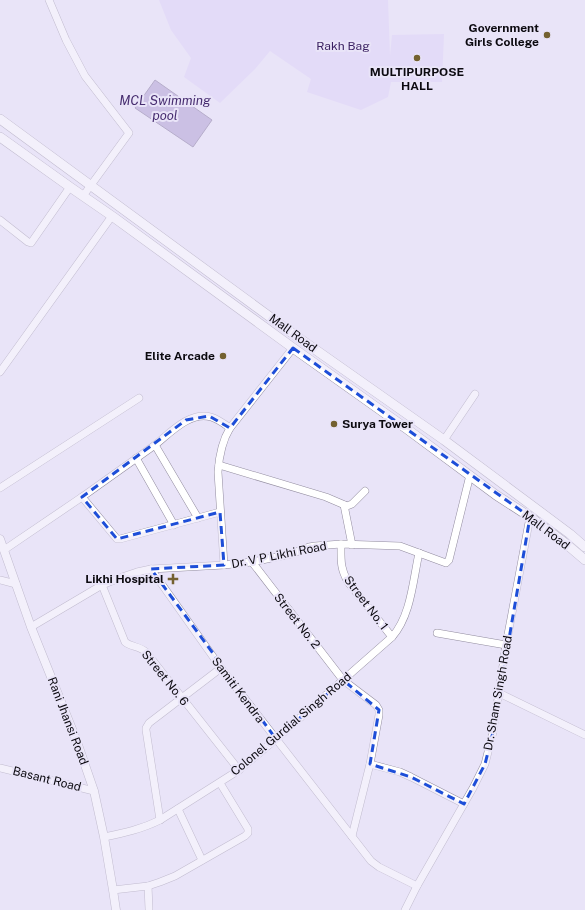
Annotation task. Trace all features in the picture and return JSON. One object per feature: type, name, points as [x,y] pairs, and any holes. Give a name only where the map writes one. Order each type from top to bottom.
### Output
[{"type":"main road","name":"Mall Road","points":[[0,119],[296,336],[444,440],[570,534],[585,547]]},
{"type":"main road","name":"Mall Road","points":[[0,137],[112,216],[496,495],[530,517],[585,560]]},
{"type":"street","points":[[49,0],[66,40],[85,76],[128,133],[90,184],[83,196]]},
{"type":"street","points":[[0,220],[31,243],[70,187]]},
{"type":"street","points":[[0,372],[112,216]]},
{"type":"street","points":[[224,565],[220,512],[219,465],[226,434],[294,348]]},
{"type":"street","points":[[444,440],[475,394]]},
{"type":"street","points":[[0,488],[139,398]]},
{"type":"street","points":[[4,550],[155,445],[186,420],[201,415],[209,416],[230,428]]},
{"type":"street","points":[[155,445],[198,518]]},
{"type":"street","points":[[136,458],[174,525]]},
{"type":"street","points":[[219,465],[326,497],[349,506],[365,491]]},
{"type":"street","name":"Dr. V P Likhi Road","points":[[31,627],[102,585],[129,574],[151,569],[252,562],[291,554],[309,547],[340,544],[400,546],[446,563],[448,562],[470,475]]},
{"type":"street","points":[[82,497],[120,540],[220,512]]},
{"type":"street","points":[[344,505],[352,545]]},
{"type":"street","name":"Dr. Sham Singh Road","points":[[405,910],[417,886],[481,774],[488,753],[493,732],[506,645],[530,517]]},
{"type":"street","name":"Rani Jhansi Road","points":[[0,539],[31,627],[76,739],[94,791],[104,837],[116,910]]},
{"type":"street","name":"Street No. 1","points":[[340,544],[341,566],[348,582],[392,637]]},
{"type":"street","name":"Colonel Gurdial Singh Road","points":[[104,837],[140,829],[160,820],[220,783],[276,739],[392,637],[398,631],[402,623],[410,598],[419,553]]},
{"type":"street","name":"Street No. 2","points":[[252,562],[343,680],[376,705],[379,710],[370,764]]},
{"type":"street","name":"Samiti Kendra","points":[[151,569],[221,668],[371,861],[375,865],[417,886]]},
{"type":"street","points":[[0,580],[16,584]]},
{"type":"street","name":"Street No. 6","points":[[102,585],[125,642],[128,645],[139,647],[146,652],[238,770]]},
{"type":"street","points":[[437,633],[506,645]]},
{"type":"street","points":[[160,820],[146,728],[148,723],[221,668]]},
{"type":"street","points":[[499,693],[585,736]]},
{"type":"street","points":[[352,836],[370,764],[400,772],[464,804]]},
{"type":"street","name":"Basant Road","points":[[0,768],[94,791]]},
{"type":"street","points":[[113,890],[148,886],[175,876],[248,833],[248,829],[220,783]]},
{"type":"street","points":[[178,809],[202,860]]},
{"type":"street","points":[[147,910],[148,886]]},
{"type":"highlighted area","points":[[293,348],[530,517],[493,732],[485,764],[464,804],[411,777],[370,764],[379,710],[343,680],[276,739],[151,569],[224,565],[220,512],[117,539],[82,497],[186,420],[209,416],[230,428]]},
{"type":"green space","name":"Rakh Bag","points":[[159,0],[388,0],[390,56],[392,35],[444,34],[442,82],[391,82],[388,97],[361,110],[307,92],[311,79],[270,51],[255,69],[220,103],[184,77],[191,58],[171,30]]},
{"type":"water","name":"MCL Swimming pool","points":[[155,80],[212,120],[193,147],[135,108]]},
{"type":"place","name":"Government Girls College","points":[[547,35]]},
{"type":"place","name":"MULTIPURPOSE HALL","points":[[417,58]]},
{"type":"place","name":"Elite Arcade","points":[[223,356]]},
{"type":"place","name":"Surya Tower","points":[[334,424]]},
{"type":"place","name":"Likhi Hospital","points":[[173,579]]}]
